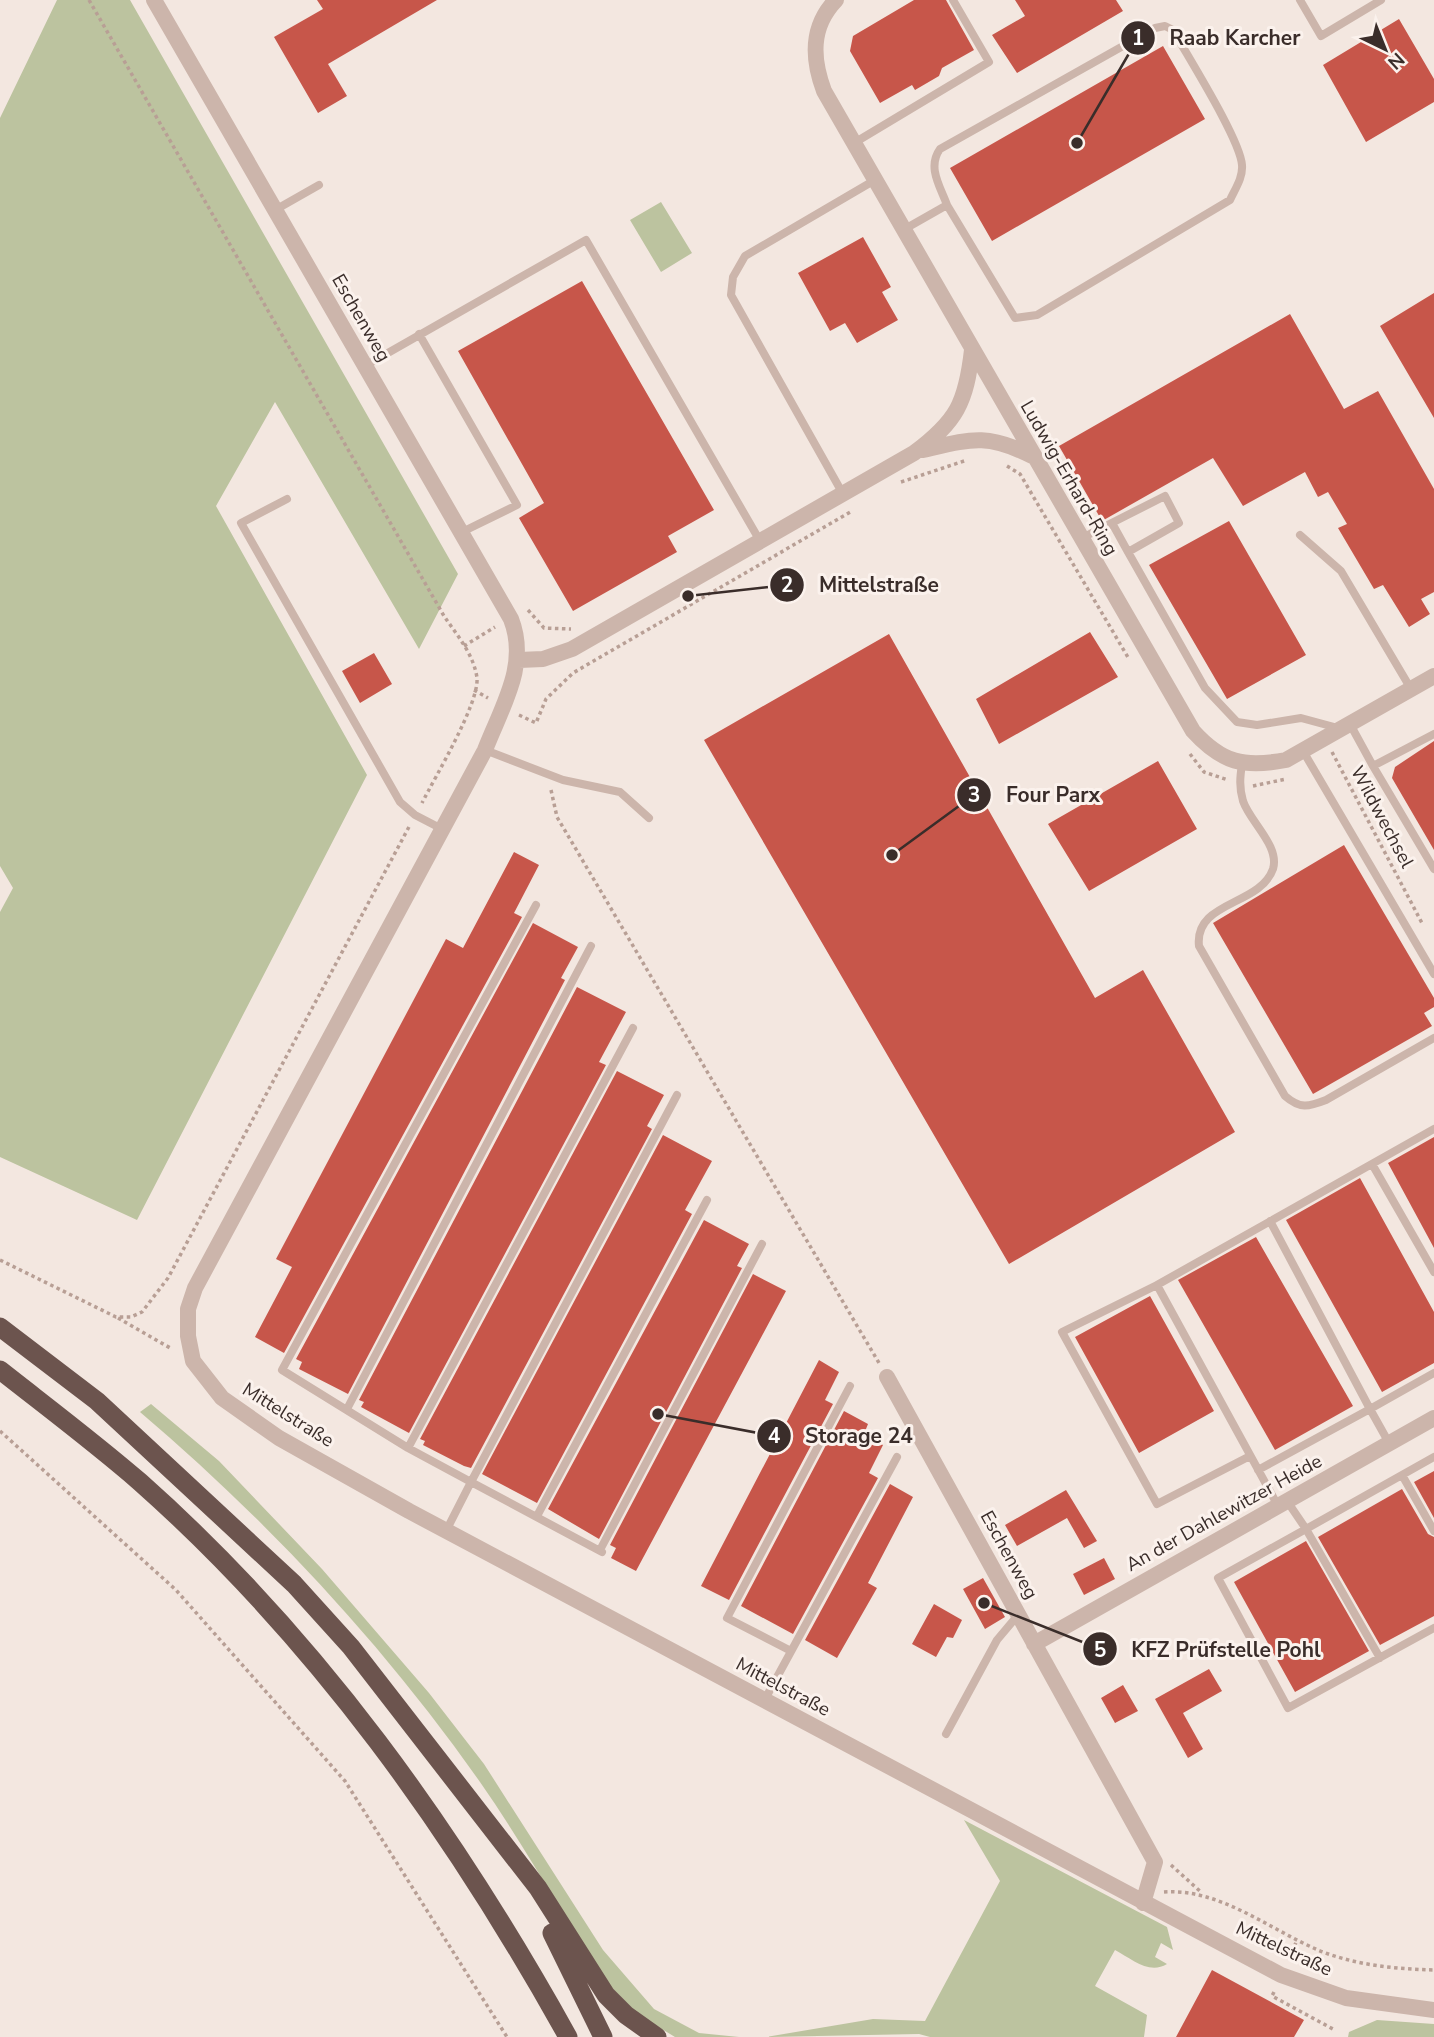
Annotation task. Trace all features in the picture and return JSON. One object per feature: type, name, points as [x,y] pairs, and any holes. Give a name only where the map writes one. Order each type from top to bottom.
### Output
[{"type":"highway","points":[[0,1327],[97,1401],[294,1584],[351,1647],[477,1813],[538,1888],[606,1995],[626,2015],[657,2037]]},
{"type":"highway","points":[[0,1370],[141,1483],[272,1614],[324,1673],[409,1781],[446,1835],[493,1906],[568,2037]]},
{"type":"highway","points":[[477,1813],[551,1931],[603,2037]]},
{"type":"street","name":"Eschenweg","points":[[155,0],[511,619],[519,638],[519,660]]},
{"type":"street","name":"Ludwig-Erhard-Ring","points":[[836,0],[818,27],[813,48],[815,68],[824,91],[1193,731],[1208,747],[1242,764]]},
{"type":"street","points":[[519,660],[543,659],[572,649],[914,453],[944,431],[956,415],[968,388],[972,350]]},
{"type":"street","points":[[914,453],[973,439],[1005,442],[1033,457]]},
{"type":"street","name":"Mittelstraße","points":[[519,660],[485,750],[195,1289],[188,1309],[188,1336],[193,1361],[222,1398],[249,1418],[446,1531],[764,1701],[1145,1898],[1300,1984],[1346,1998],[1434,2010]]},
{"type":"street","points":[[1242,764],[1258,765],[1286,760],[1434,676]]},
{"type":"street","name":"Eschenweg","points":[[887,1377],[1156,1862]]},
{"type":"street","name":"An der Dahlewitzer Heide","points":[[1034,1644],[1434,1418]]},
{"type":"street","points":[[1145,1898],[1156,1862]]},
{"type":"lane","points":[[854,143],[989,62],[953,0]]},
{"type":"lane","points":[[1300,0],[1321,36],[1381,0]]},
{"type":"lane","points":[[1360,0],[1365,8]]},
{"type":"lane","points":[[1165,26],[1173,30],[1232,139],[1242,164],[1240,181],[1230,200],[1037,315],[1023,318],[1016,318],[947,205],[933,170],[933,158],[940,149],[1155,28],[1165,26]]},
{"type":"lane","points":[[843,494],[731,295],[731,284],[745,257],[875,180]]},
{"type":"lane","points":[[275,210],[319,185]]},
{"type":"lane","points":[[903,230],[947,205]]},
{"type":"lane","points":[[365,366],[586,240],[760,541]]},
{"type":"lane","points":[[419,334],[517,505],[460,533]]},
{"type":"lane","points":[[1080,539],[1165,496],[1179,523],[1128,552]]},
{"type":"lane","points":[[287,499],[241,523],[400,802],[415,816],[442,829]]},
{"type":"lane","points":[[1112,523],[1205,688],[1237,722],[1257,725],[1301,718],[1345,726],[1373,766],[1434,869]]},
{"type":"lane","points":[[1300,535],[1341,571],[1411,689]]},
{"type":"lane","points":[[1373,766],[1434,734]]},
{"type":"lane","points":[[485,750],[563,780],[620,792],[649,817]]},
{"type":"lane","points":[[1303,751],[1434,974]]},
{"type":"lane","points":[[1242,764],[1239,783],[1244,804],[1274,855],[1273,869],[1263,884],[1205,920],[1198,933],[1199,946],[1285,1096],[1296,1105],[1308,1107],[1317,1104],[1434,1038]]},
{"type":"lane","points":[[536,905],[282,1370],[408,1448],[602,1551],[762,1244]]},
{"type":"lane","points":[[347,1409],[591,946]]},
{"type":"lane","points":[[408,1448],[632,1028]]},
{"type":"lane","points":[[446,1531],[677,1095]]},
{"type":"lane","points":[[1250,1456],[1157,1504],[1062,1332],[1157,1284],[1434,1129]]},
{"type":"lane","points":[[1372,1164],[1434,1272]]},
{"type":"lane","points":[[537,1516],[707,1200]]},
{"type":"lane","points":[[1270,1221],[1389,1443]]},
{"type":"lane","points":[[1157,1284],[1258,1470],[1282,1504],[1306,1529],[1380,1658]]},
{"type":"lane","points":[[1258,1470],[1434,1373]]},
{"type":"lane","points":[[791,1651],[727,1618],[850,1386]]},
{"type":"lane","points":[[764,1701],[897,1457]]},
{"type":"lane","points":[[1434,1457],[1218,1578],[1289,1708],[1434,1629]]},
{"type":"lane","points":[[1402,1475],[1434,1531]]},
{"type":"lane","points":[[946,1734],[997,1640],[1018,1615]]},
{"type":"path","points":[[89,0],[444,616],[471,656],[477,680],[460,728],[415,816],[168,1278],[142,1312],[131,1317],[116,1317]]},
{"type":"path","points":[[890,489],[974,459]]},
{"type":"path","points":[[998,459],[1020,474],[1053,531]]},
{"type":"path","points":[[536,723],[546,699],[573,673],[855,510]]},
{"type":"path","points":[[464,646],[511,619]]},
{"type":"path","name":"Wildwechsel","points":[[1325,738],[1428,934]]},
{"type":"path","points":[[550,786],[556,817],[887,1377]]},
{"type":"path","points":[[0,1260],[116,1317],[193,1361]]},
{"type":"path","points":[[0,1431],[176,1590],[345,1781],[506,2037]]},
{"type":"path","points":[[1156,1862],[1169,1864],[1203,1894],[1321,1951],[1370,1964],[1434,1970]]},
{"type":"path","points":[[1145,1898],[1182,1891],[1203,1894]]},
{"type":"path","points":[[1272,1996],[1333,2029]]},
{"type":"green space","points":[[57,0],[130,0],[458,574],[419,649],[275,402],[216,506],[367,775],[137,1220],[0,1157],[0,912],[13,888],[0,866],[0,118]]},
{"type":"green space","points":[[661,202],[692,253],[661,272],[630,220]]},
{"type":"green space","points":[[151,1404],[219,1461],[322,1569],[429,1693],[484,1764],[603,1950],[654,2009],[699,2033],[739,2037],[675,2037],[637,2014],[611,1987],[497,1807],[404,1681],[322,1586],[278,1541],[233,1496],[140,1412]]},
{"type":"green space","points":[[964,1820],[1167,1927],[1173,1950],[1161,1943],[1155,1957],[1167,1964],[1147,1967],[1115,1950],[1095,1986],[1147,2015],[1144,2037],[930,2037],[919,2034],[766,2037],[873,2019],[925,2021],[1000,1881]]},
{"type":"green space","points":[[1377,2020],[1434,2024],[1434,2037],[1348,2037],[1349,2032]]},
{"type":"building","points":[[317,0],[437,0],[328,64],[347,96],[318,113],[274,37],[323,9]]},
{"type":"building","points":[[914,0],[946,0],[974,50],[942,68],[939,76],[915,90],[912,85],[880,103],[850,51],[853,36]]},
{"type":"building","points":[[1015,0],[1116,0],[1123,11],[1017,73],[992,35],[1025,16]]},
{"type":"building","points":[[1399,19],[1434,79],[1434,102],[1366,142],[1323,65]]},
{"type":"building","points":[[1163,46],[1205,119],[992,241],[950,168]]},
{"type":"building","points":[[863,237],[891,287],[882,292],[898,320],[857,343],[845,323],[830,331],[798,273]]},
{"type":"building","points":[[582,281],[714,510],[668,536],[677,552],[573,611],[519,518],[544,503],[458,351]]},
{"type":"building","points":[[1434,293],[1434,418],[1380,326]]},
{"type":"building","points":[[1290,314],[1344,409],[1378,391],[1434,489],[1434,592],[1421,599],[1430,614],[1409,627],[1383,585],[1374,589],[1338,528],[1347,524],[1328,492],[1318,497],[1305,472],[1243,506],[1213,458],[1102,521],[1059,446]]},
{"type":"building","points":[[1229,521],[1306,655],[1227,699],[1149,565]]},
{"type":"building","points":[[1090,632],[1118,677],[999,744],[976,699]]},
{"type":"building","points":[[889,634],[1095,998],[1143,970],[1235,1132],[1009,1264],[704,740]]},
{"type":"building","points":[[374,653],[392,684],[360,703],[342,671]]},
{"type":"building","points":[[1434,741],[1434,850],[1392,778],[1395,767]]},
{"type":"building","points":[[1158,761],[1197,829],[1089,891],[1048,824]]},
{"type":"building","points":[[1344,845],[1434,998],[1434,1007],[1424,1013],[1432,1026],[1313,1094],[1213,923]]},
{"type":"building","points":[[514,852],[539,865],[514,913],[522,917],[284,1353],[255,1337],[292,1267],[276,1259],[446,939],[463,948]]},
{"type":"building","points":[[533,923],[578,947],[561,978],[565,980],[348,1394],[299,1369],[302,1362],[296,1359]]},
{"type":"building","points":[[577,987],[626,1012],[599,1062],[606,1065],[409,1433],[361,1407],[364,1402],[359,1400]]},
{"type":"building","points":[[617,1071],[664,1095],[647,1126],[652,1129],[471,1468],[464,1466],[423,1445],[425,1441],[420,1439]]},
{"type":"building","points":[[663,1135],[712,1161],[685,1210],[692,1214],[537,1503],[482,1474]]},
{"type":"building","points":[[1434,1137],[1434,1248],[1388,1163]]},
{"type":"building","points":[[1360,1178],[1434,1312],[1434,1363],[1382,1392],[1286,1220]]},
{"type":"building","points":[[704,1220],[749,1244],[737,1266],[742,1268],[599,1539],[548,1509]]},
{"type":"building","points":[[1256,1237],[1353,1406],[1275,1450],[1178,1280]]},
{"type":"building","points":[[753,1274],[786,1291],[636,1571],[611,1558],[616,1548],[610,1545]]},
{"type":"building","points":[[1150,1296],[1214,1411],[1139,1453],[1075,1337]]},
{"type":"building","points":[[819,1360],[839,1372],[825,1400],[833,1404],[729,1600],[701,1586]]},
{"type":"building","points":[[844,1411],[868,1424],[864,1434],[883,1445],[869,1473],[878,1478],[793,1634],[741,1606]]},
{"type":"building","points":[[1434,1471],[1434,1518],[1414,1482]]},
{"type":"building","points":[[890,1484],[913,1497],[868,1583],[877,1588],[837,1658],[805,1640]]},
{"type":"building","points":[[1402,1489],[1428,1534],[1434,1537],[1434,1616],[1380,1645],[1318,1537]]},
{"type":"building","points":[[1066,1490],[1097,1541],[1084,1548],[1067,1518],[1017,1546],[1005,1525]]},
{"type":"building","points":[[1306,1541],[1369,1651],[1295,1692],[1234,1582]]},
{"type":"building","points":[[1104,1558],[1115,1579],[1084,1595],[1073,1574]]},
{"type":"building","points":[[983,1578],[1005,1617],[985,1629],[963,1589]]},
{"type":"building","points":[[934,1604],[962,1620],[953,1638],[947,1637],[936,1657],[912,1644]]},
{"type":"building","points":[[1209,1669],[1222,1691],[1183,1713],[1203,1749],[1188,1758],[1155,1699]]},
{"type":"building","points":[[1123,1685],[1138,1711],[1115,1723],[1101,1698]]},
{"type":"building","points":[[1212,1970],[1304,2020],[1294,2037],[1176,2037]]},
{"type":"place","name":"Raab Karcher","points":[[1077,143]]},
{"type":"place","name":"Mittelstraße","points":[[688,596]]},
{"type":"place","name":"Four Parx","points":[[892,855]]},
{"type":"place","name":"Storage 24","points":[[658,1414]]},
{"type":"place","name":"KFZ Prüfstelle Pohl","points":[[984,1603]]}]
